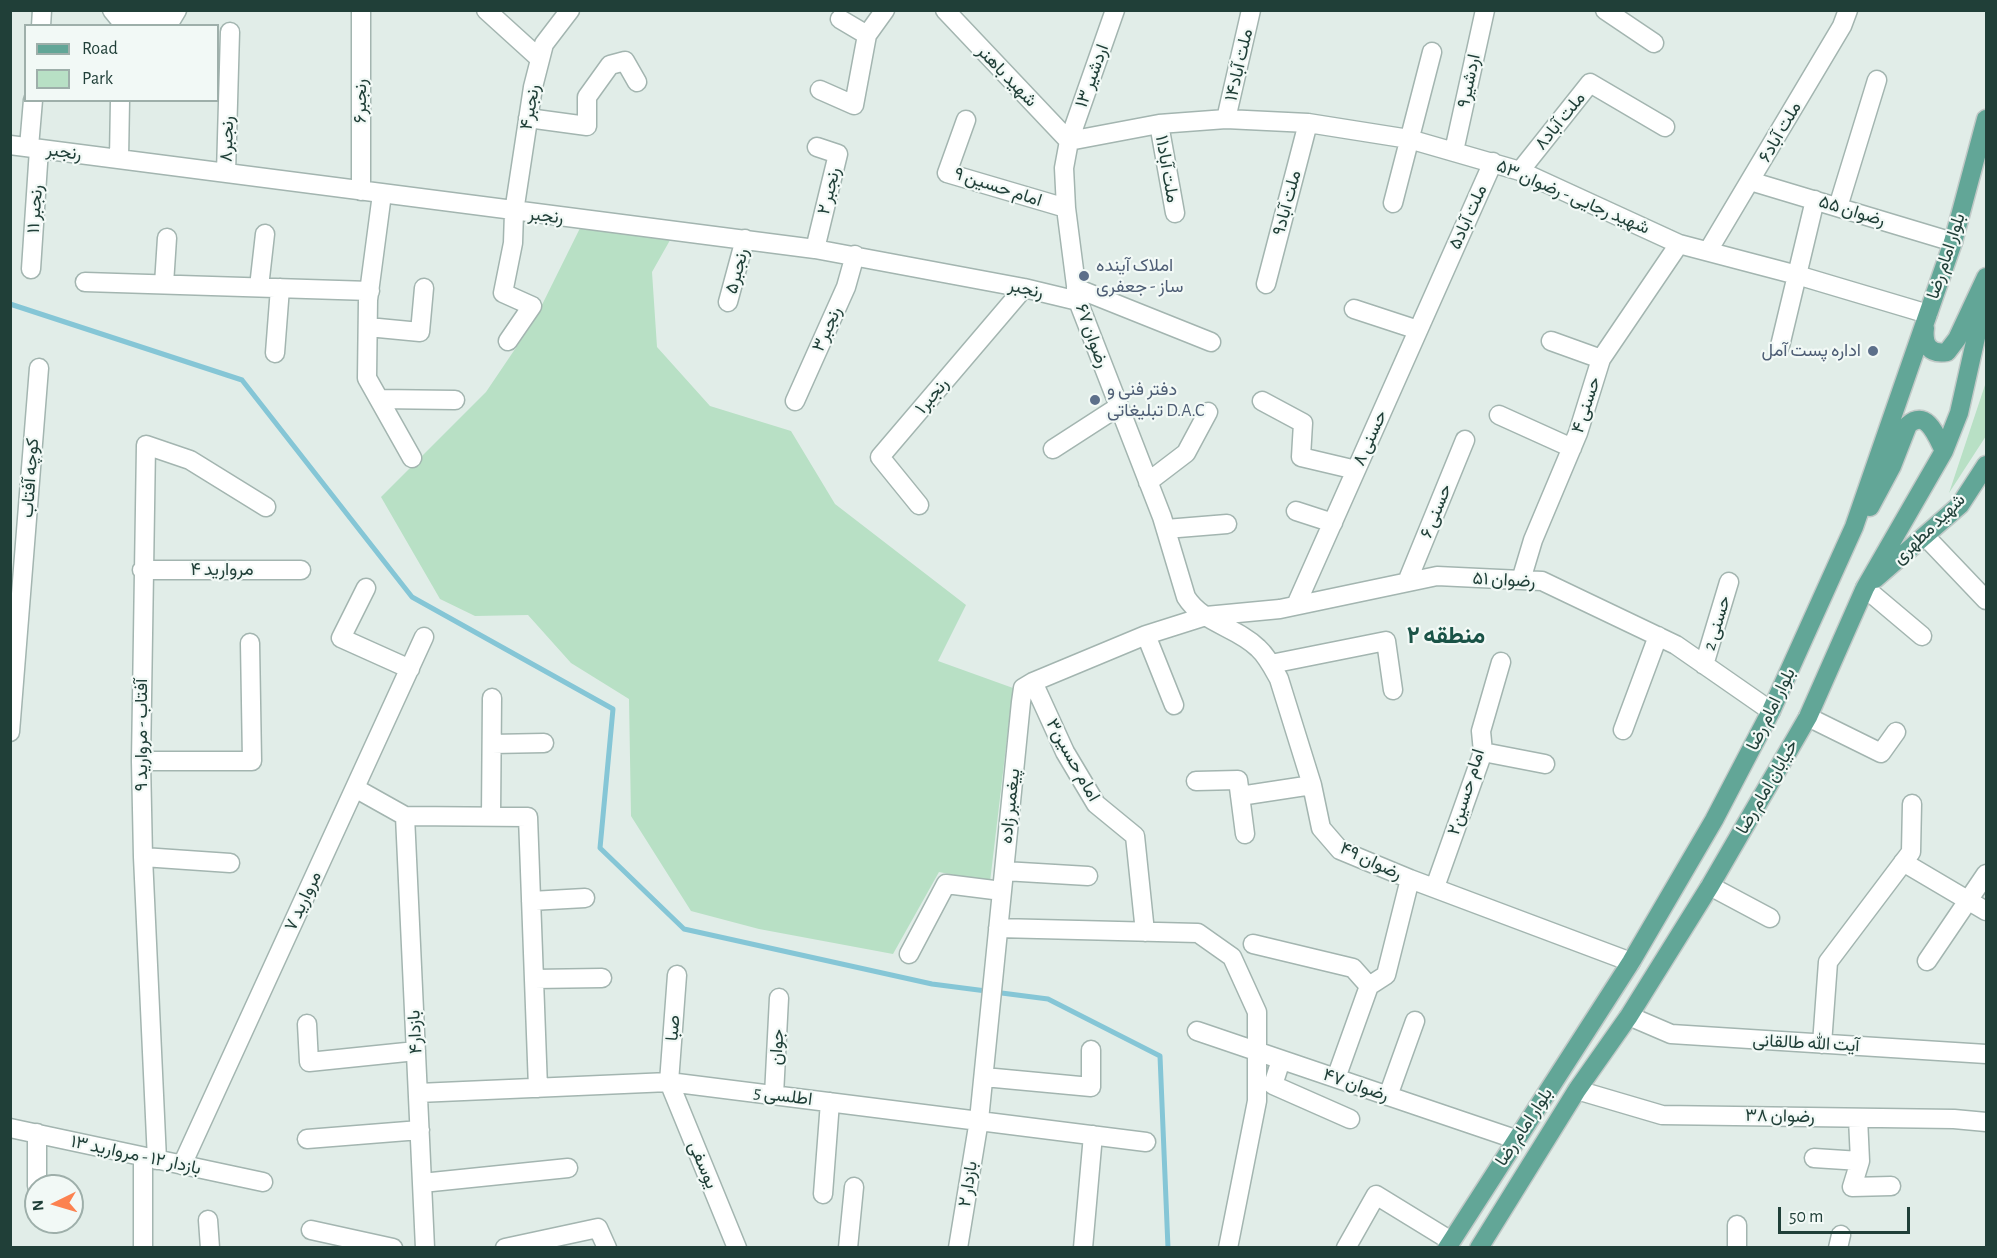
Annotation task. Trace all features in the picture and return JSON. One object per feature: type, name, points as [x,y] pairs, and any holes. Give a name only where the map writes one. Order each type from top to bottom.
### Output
[{"type":"main road","name":"بلوار امام رضا","points":[[1449,1244],[1631,962],[1714,820],[1771,711],[1854,527],[1953,242],[1986,119]]},
{"type":"main road","points":[[1926,319],[1924,335],[1929,349],[1934,352],[1947,352],[1957,339],[1986,277]]},
{"type":"main road","name":"خیابان امام رضا","points":[[1479,1248],[1577,1090],[1629,1016],[1710,886],[1808,717],[1864,588],[1944,451],[1959,413],[1986,293]]},
{"type":"main road","points":[[1854,527],[1873,502],[1912,421],[1921,419],[1930,424],[1944,451]]},
{"type":"main road","name":"شهید مطهری","points":[[1864,588],[1960,505],[1986,465]]},
{"type":"street","points":[[118,19],[171,20],[177,10]]},
{"type":"street","name":"رنجبر۶","points":[[361,10],[361,191]]},
{"type":"street","points":[[486,10],[540,59]]},
{"type":"street","name":"رنجبر۴","points":[[508,340],[532,306],[503,293],[513,243],[514,212],[528,118],[544,44],[570,10]]},
{"type":"street","points":[[820,90],[854,105],[867,35],[885,10]]},
{"type":"street","name":"شهید باهنر","points":[[945,10],[1069,141]]},
{"type":"street","name":"اردشیر ۱۳","points":[[1069,141],[1115,10]]},
{"type":"street","name":"ملت آباد۱۴","points":[[1226,118],[1251,10]]},
{"type":"street","name":"اردشیر۹","points":[[1454,151],[1485,10]]},
{"type":"street","points":[[1605,10],[1654,43]]},
{"type":"street","name":"ملت آباد۶","points":[[1708,251],[1836,36],[1848,10]]},
{"type":"street","points":[[840,19],[867,35]]},
{"type":"street","name":"رنجبر۸","points":[[226,173],[230,32]]},
{"type":"street","points":[[1393,203],[1432,52]]},
{"type":"street","points":[[528,118],[586,126],[587,97],[610,65],[625,61],[637,82]]},
{"type":"street","points":[[1838,207],[1877,80]]},
{"type":"street","name":"ملت آباد۸","points":[[1520,171],[1590,83],[1665,127]]},
{"type":"street","name":"رنجبر ۱۱","points":[[31,268],[33,102]]},
{"type":"street","points":[[118,159],[120,102]]},
{"type":"street","name":"شهید رجایی - رضوان ۵۳","points":[[1069,141],[1159,124],[1226,118],[1308,123],[1409,140],[1520,171],[1679,244],[1797,274],[1926,319]]},
{"type":"street","name":"امام حسین ۹","points":[[966,120],[947,172],[1066,208]]},
{"type":"street","name":"ملت آباد۹","points":[[1266,284],[1308,123]]},
{"type":"street","name":"ملت آباد۱۱","points":[[1159,124],[1175,213]]},
{"type":"street","name":"رضوان ۶۷","points":[[1069,141],[1064,168],[1066,208],[1077,295],[1166,529],[1182,589],[1191,606],[1206,616]]},
{"type":"street","name":"رنجبر","points":[[10,145],[855,255],[1024,288],[1077,295],[1211,342]]},
{"type":"street","name":"رنجبر ۲","points":[[815,249],[838,154],[817,147]]},
{"type":"street","name":"ملت آباد۵","points":[[1444,271],[1493,162]]},
{"type":"street","name":"رضوان ۵۵","points":[[1750,180],[1953,242]]},
{"type":"street","points":[[382,194],[370,291],[367,378],[412,458]]},
{"type":"street","points":[[1780,346],[1815,200]]},
{"type":"street","points":[[259,287],[265,234]]},
{"type":"street","points":[[164,284],[167,238]]},
{"type":"street","name":"رنجبر۵","points":[[728,302],[745,239]]},
{"type":"street","name":"حسنی ۴","points":[[1521,580],[1533,540],[1572,447],[1601,359],[1679,244]]},
{"type":"street","name":"رنجبر۳","points":[[795,402],[846,287],[855,255]]},
{"type":"street","name":"حسنی ۸","points":[[1296,606],[1444,271]]},
{"type":"street","points":[[85,282],[370,291]]},
{"type":"street","points":[[275,353],[280,288]]},
{"type":"street","points":[[368,327],[420,332],[423,288]]},
{"type":"street","name":"رنجبر۱","points":[[919,505],[880,458],[1024,288]]},
{"type":"street","points":[[1354,309],[1418,330]]},
{"type":"street","points":[[1551,341],[1601,359]]},
{"type":"street","name":"کوچه آفتاب","points":[[10,732],[39,368]]},
{"type":"street","points":[[379,399],[455,400]]},
{"type":"street","points":[[1262,401],[1303,423],[1301,457],[1356,470]]},
{"type":"street","points":[[1053,449],[1118,407]]},
{"type":"street","points":[[1148,482],[1186,453],[1208,412]]},
{"type":"street","points":[[1500,415],[1572,447]]},
{"type":"street","name":"حسنی ۶","points":[[1407,582],[1465,440]]},
{"type":"street","name":"آفتاب - مروارید ۹","points":[[143,1248],[150,1159],[141,761],[142,570],[146,445],[190,460],[266,507]]},
{"type":"street","points":[[1296,511],[1333,523]]},
{"type":"street","points":[[1166,529],[1227,525]]},
{"type":"street","points":[[1925,536],[1986,600]]},
{"type":"street","name":"مروارید ۴","points":[[142,570],[301,570]]},
{"type":"street","name":"رضوان ۵۱","points":[[1206,616],[1296,606],[1437,576],[1542,581],[1658,636],[1771,711]]},
{"type":"street","name":"حسنی 2","points":[[1704,665],[1729,582]]},
{"type":"street","points":[[366,588],[341,638],[410,669]]},
{"type":"street","points":[[1864,588],[1922,636]]},
{"type":"street","points":[[1033,682],[1146,635],[1206,616]]},
{"type":"street","name":"رضوان ۴۹","points":[[1206,616],[1246,638],[1260,649],[1271,664],[1279,679],[1312,785],[1321,828],[1340,850],[1410,879],[1631,962]]},
{"type":"street","points":[[1146,635],[1174,705]]},
{"type":"street","points":[[1623,730],[1658,636]]},
{"type":"street","name":"مروارید ۷","points":[[182,1165],[424,637]]},
{"type":"street","points":[[1271,664],[1386,641],[1393,690]]},
{"type":"street","points":[[141,761],[252,761],[250,643]]},
{"type":"street","name":"امام حسین۲","points":[[1435,887],[1483,752],[1481,730],[1501,662]]},
{"type":"street","name":"پیغمبر زاده","points":[[979,1120],[1021,702],[1023,688],[1033,682]]},
{"type":"street","name":"امام حسین۳","points":[[1033,682],[1065,752],[1096,804],[1135,836],[1145,932]]},
{"type":"street","points":[[491,816],[492,698]]},
{"type":"street","points":[[1808,717],[1881,753],[1896,732]]},
{"type":"street","points":[[492,744],[544,743]]},
{"type":"street","points":[[1483,752],[1545,764]]},
{"type":"street","points":[[1196,782],[1238,780],[1245,834]]},
{"type":"street","points":[[1240,796],[1312,785]]},
{"type":"street","points":[[355,788],[405,816],[528,816],[538,1088]]},
{"type":"street","points":[[1822,1044],[1828,962],[1911,852],[1912,804]]},
{"type":"street","name":"بازدار۴","points":[[405,816],[425,1248]]},
{"type":"street","points":[[143,856],[230,863]]},
{"type":"street","points":[[1903,862],[1986,910]]},
{"type":"street","points":[[1004,871],[1088,876]]},
{"type":"street","points":[[1927,961],[1986,874]]},
{"type":"street","points":[[1336,1078],[1368,986],[1386,975],[1410,879]]},
{"type":"street","points":[[909,954],[946,884],[1002,891]]},
{"type":"street","points":[[1710,886],[1770,918]]},
{"type":"street","points":[[531,901],[585,898]]},
{"type":"street","points":[[998,928],[1198,933],[1232,957],[1257,1012],[1257,1101],[1228,1248]]},
{"type":"street","points":[[1253,944],[1353,968],[1368,986]]},
{"type":"street","name":"صبا","points":[[669,1082],[677,975]]},
{"type":"street","points":[[534,979],[602,978]]},
{"type":"street","name":"جوان","points":[[774,1095],[779,998]]},
{"type":"street","name":"آیت الله طالقانی","points":[[1629,1016],[1671,1034],[1822,1044],[1984,1049]]},
{"type":"street","points":[[1388,1096],[1415,1021]]},
{"type":"street","points":[[307,1024],[309,1062],[416,1051]]},
{"type":"street","name":"رضوان ۴۷","points":[[1197,1031],[1515,1140]]},
{"type":"street","points":[[984,1077],[1091,1087],[1091,1050]]},
{"type":"street","points":[[1281,1059],[1273,1084],[1350,1119]]},
{"type":"street","name":"اطلسی 5","points":[[418,1093],[669,1082],[1146,1142]]},
{"type":"street","name":"یوسفی","points":[[669,1082],[738,1248]]},
{"type":"street","name":"رضوان ۳۸","points":[[1577,1090],[1662,1115],[1954,1119],[1986,1122]]},
{"type":"street","points":[[823,1194],[830,1102]]},
{"type":"street","points":[[1858,1118],[1860,1161],[1852,1187],[1891,1186]]},
{"type":"street","name":"بازدار ۲","points":[[958,1248],[979,1120]]},
{"type":"street","name":"بازدار ۱۲ - مروارید ۱۳","points":[[10,1128],[262,1182]]},
{"type":"street","points":[[307,1139],[420,1130]]},
{"type":"street","points":[[37,1133],[37,1174]]},
{"type":"street","points":[[1083,1248],[1093,1135]]},
{"type":"street","points":[[1814,1158],[1860,1161]]},
{"type":"street","points":[[422,1183],[567,1168]]},
{"type":"street","points":[[848,1248],[854,1187]]},
{"type":"street","points":[[1346,1248],[1376,1194],[1449,1244]]},
{"type":"street","points":[[208,1220],[210,1248]]},
{"type":"street","points":[[1737,1225],[1737,1248]]},
{"type":"street","points":[[509,1247],[598,1228],[607,1248]]},
{"type":"street","points":[[311,1230],[393,1248]]},
{"type":"green space","points":[[587,214],[678,226],[652,272],[657,347],[710,406],[791,431],[835,504],[966,605],[938,661],[1013,688],[990,882],[939,872],[893,954],[759,929],[691,911],[631,816],[629,699],[571,663],[528,615],[475,616],[440,599],[381,497],[486,392],[534,321]]},
{"type":"green space","points":[[1986,382],[1986,436],[1949,493]]},
{"type":"waterway","points":[[10,304],[242,380],[412,597],[613,709],[600,848],[684,929],[932,984],[1048,999],[1160,1056],[1168,1248]]},
{"type":"place","name":"املاک آینده ساز - جعفری","points":[[1084,276]]},
{"type":"place","name":"اداره پست آمل","points":[[1873,351]]},
{"type":"place","name":"دفتر فنی و تبلیغاتی D.A.C","points":[[1095,400]]},
{"type":"district","name":"منطقه ۲","points":[[1446,636]]}]
